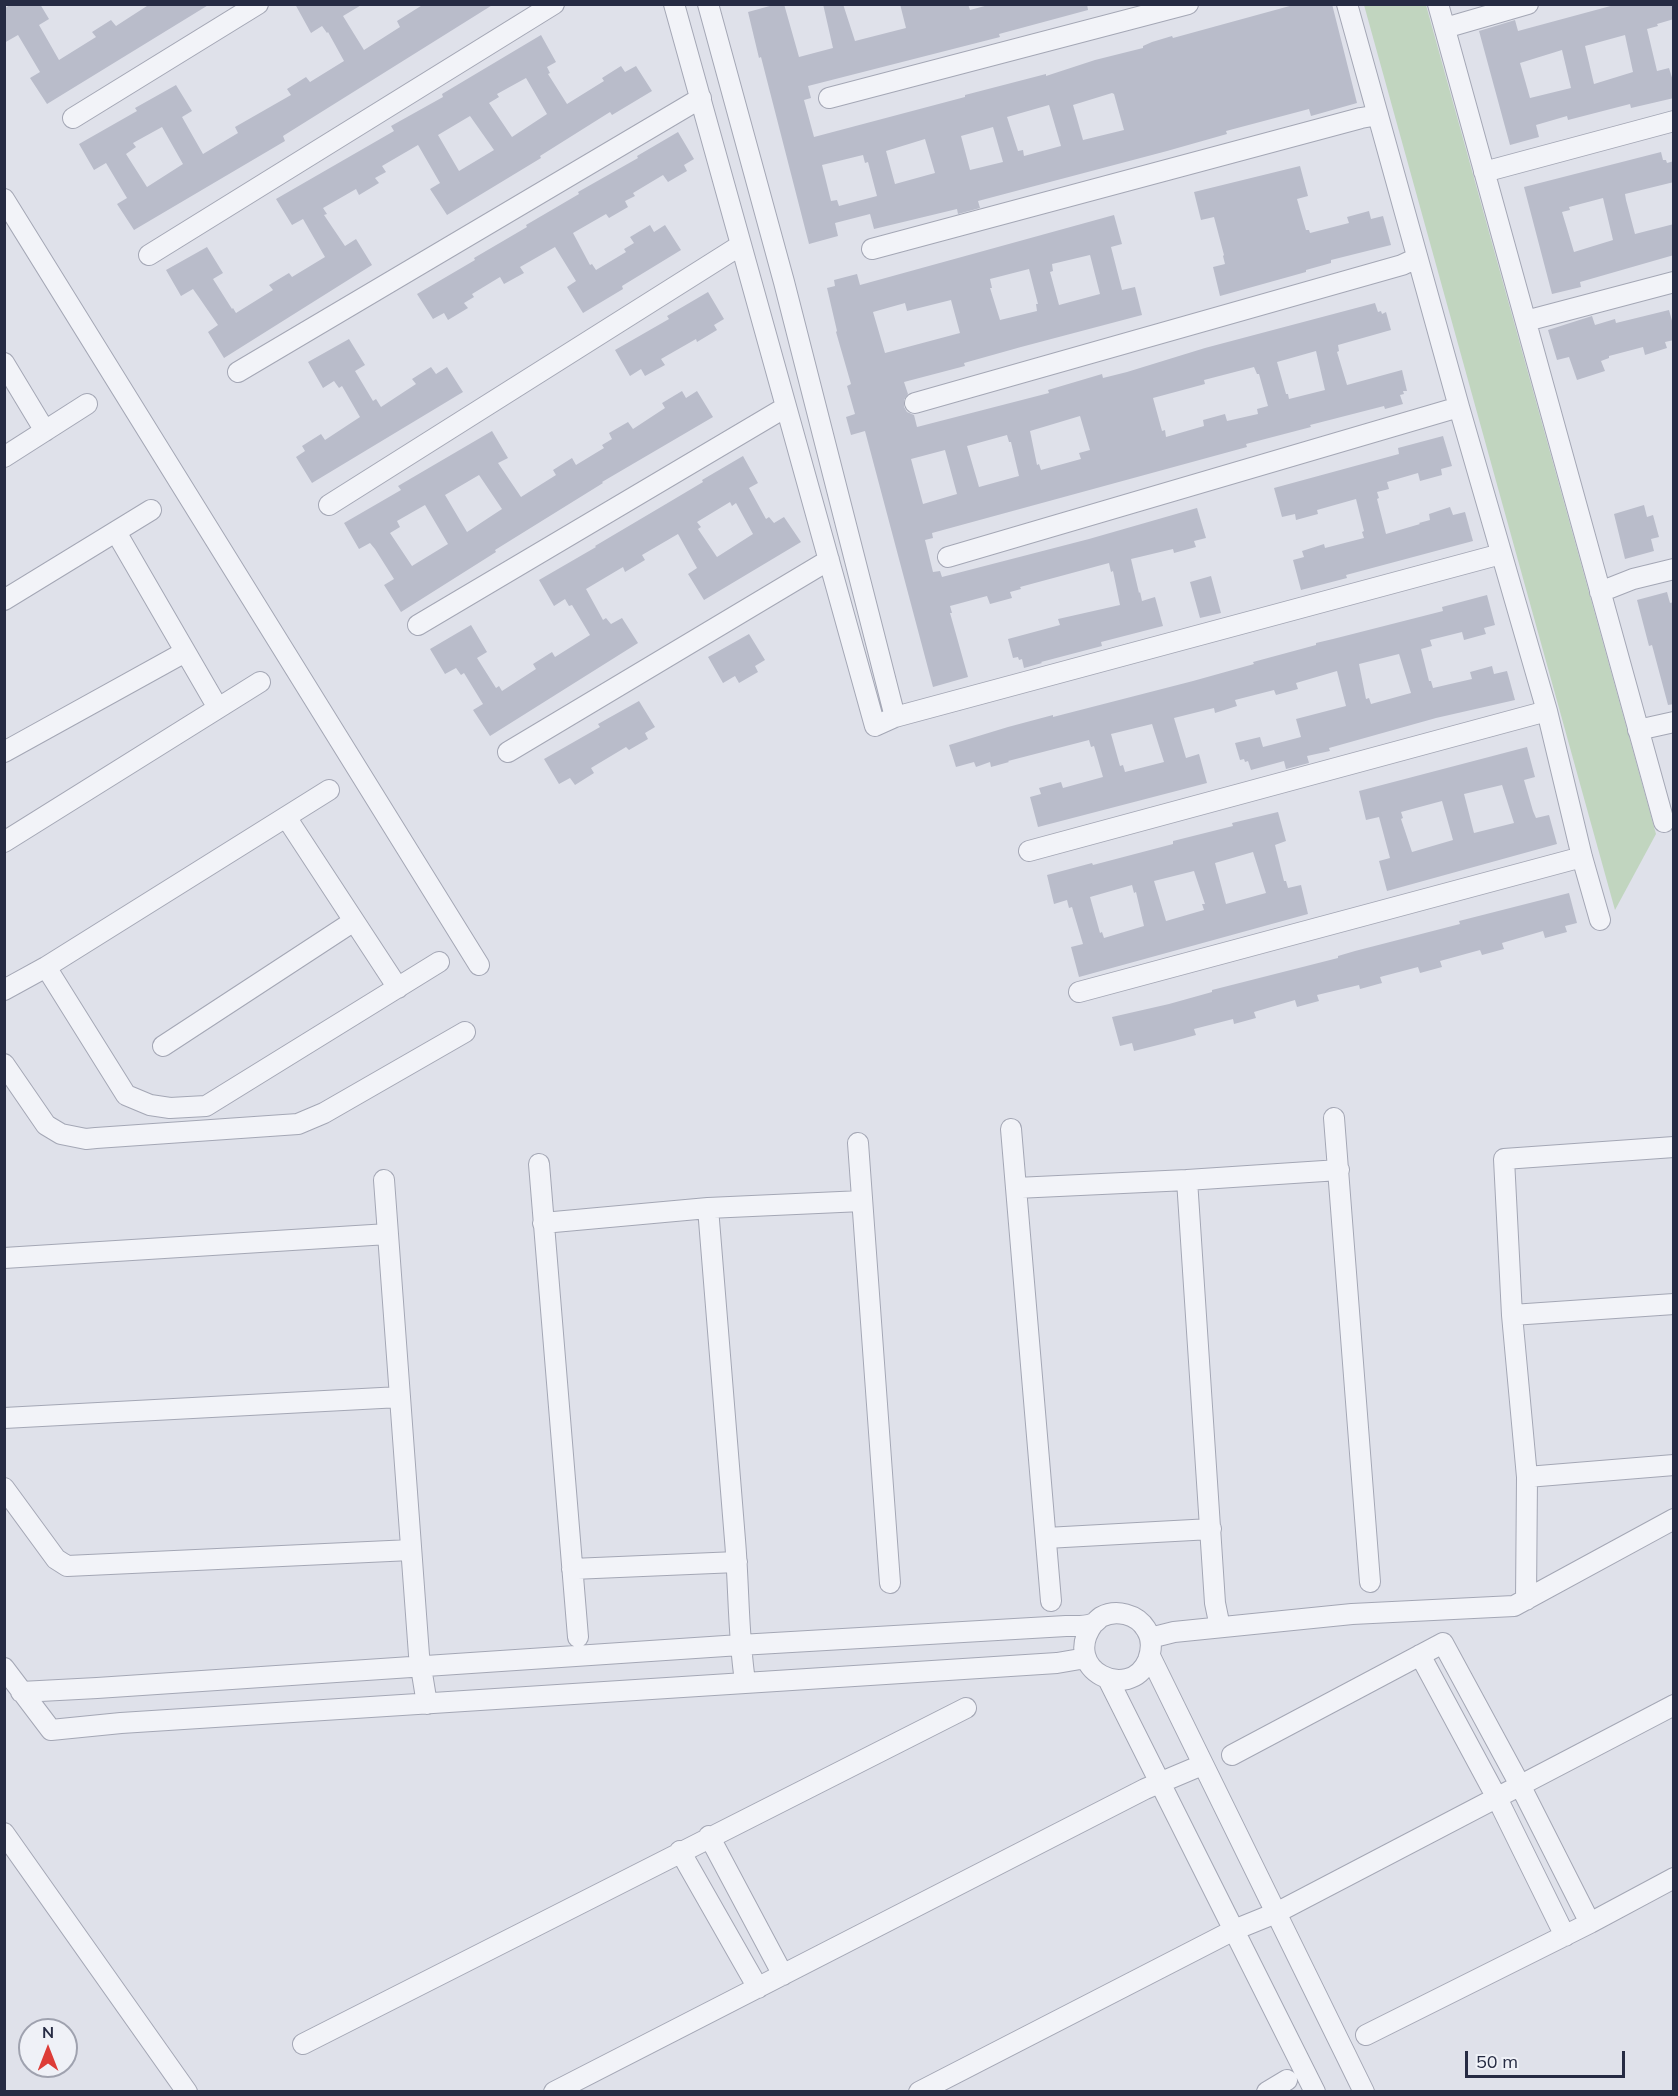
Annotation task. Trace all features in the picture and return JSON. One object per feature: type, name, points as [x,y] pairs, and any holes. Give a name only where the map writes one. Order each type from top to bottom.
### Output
[{"type":"street","points":[[73,118],[258,4]]},
{"type":"street","points":[[149,255],[554,4]]},
{"type":"street","points":[[674,4],[875,726],[894,717],[1501,554]]},
{"type":"street","points":[[708,4],[784,282],[894,717]]},
{"type":"street","points":[[829,98],[1188,4]]},
{"type":"street","points":[[1347,4],[1458,407],[1547,711],[1582,857],[1600,920]]},
{"type":"street","points":[[1438,4],[1664,822]]},
{"type":"street","points":[[1445,28],[1528,4]]},
{"type":"street","points":[[238,372],[700,98]]},
{"type":"street","points":[[872,249],[1378,115]]},
{"type":"street","points":[[1484,172],[1674,121]]},
{"type":"street","points":[[4,199],[479,965]]},
{"type":"street","points":[[329,505],[741,245]]},
{"type":"street","points":[[915,403],[1402,265],[1418,258]]},
{"type":"street","points":[[754,290],[784,282]]},
{"type":"street","points":[[1526,321],[1674,282]]},
{"type":"street","points":[[6,368],[45,431]]},
{"type":"street","points":[[4,457],[87,404]]},
{"type":"street","points":[[418,625],[786,407]]},
{"type":"street","points":[[948,557],[1458,407]]},
{"type":"street","points":[[4,600],[151,510]]},
{"type":"street","points":[[116,532],[218,708]]},
{"type":"street","points":[[508,752],[829,560]]},
{"type":"street","points":[[1600,592],[1633,579],[1674,569]]},
{"type":"street","points":[[4,752],[185,652]]},
{"type":"street","points":[[4,842],[260,682]]},
{"type":"street","points":[[1029,851],[1547,711]]},
{"type":"street","points":[[1638,730],[1674,722]]},
{"type":"street","points":[[4,990],[46,967],[329,790]]},
{"type":"street","points":[[286,817],[398,988]]},
{"type":"street","points":[[1079,992],[1582,857]]},
{"type":"street","points":[[162,1046],[354,921]]},
{"type":"street","points":[[46,967],[126,1095],[150,1105],[170,1108],[206,1106],[439,962]]},
{"type":"street","points":[[4,1064],[46,1125],[61,1134],[86,1139],[298,1124],[324,1113],[465,1032]]},
{"type":"street","points":[[1334,1118],[1370,1582]]},
{"type":"street","points":[[1011,1129],[1051,1601]]},
{"type":"street","points":[[858,1143],[890,1583]]},
{"type":"street","points":[[1526,1600],[1527,1477],[1512,1315],[1504,1159],[1674,1147]]},
{"type":"street","points":[[538,1164],[578,1637]]},
{"type":"street","points":[[1016,1188],[1339,1170]]},
{"type":"street","points":[[384,1180],[411,1550],[421,1666],[427,1704]]},
{"type":"street","points":[[1187,1180],[1215,1603],[1220,1627]]},
{"type":"street","points":[[543,1223],[708,1208],[862,1201]]},
{"type":"street","points":[[708,1208],[737,1562],[740,1645],[745,1681]]},
{"type":"street","points":[[4,1258],[388,1234]]},
{"type":"street","points":[[1512,1315],[1674,1304]]},
{"type":"street","points":[[4,1418],[400,1397]]},
{"type":"street","points":[[1527,1477],[1674,1465]]},
{"type":"street","points":[[4,1488],[56,1559],[67,1566],[411,1550]]},
{"type":"street","points":[[1174,1632],[1127,1614],[1108,1614],[1093,1624],[1085,1640],[1086,1658],[1095,1671],[1117,1680],[1134,1676],[1146,1664],[1150,1647],[1174,1632],[1352,1614],[1514,1606],[1674,1519]]},
{"type":"street","points":[[1046,1538],[1210,1529]]},
{"type":"street","points":[[572,1569],[737,1562]]},
{"type":"street","points":[[1127,1614],[1142,1623],[1150,1647],[1202,1765],[1364,2091]]},
{"type":"street","points":[[21,1692],[1093,1624]]},
{"type":"street","points":[[1232,1755],[1443,1643],[1520,1785],[1590,1923]]},
{"type":"street","points":[[1420,1655],[1497,1798],[1565,1936]]},
{"type":"street","points":[[4,1668],[51,1730],[382,1705],[1057,1663],[1086,1658]]},
{"type":"street","points":[[1108,1678],[1314,2091]]},
{"type":"street","points":[[919,2091],[1234,1930],[1276,1913],[1674,1706]]},
{"type":"street","points":[[303,2044],[709,1836],[966,1708]]},
{"type":"street","points":[[554,2091],[1135,1795],[1202,1765]]},
{"type":"street","points":[[4,1833],[187,2091]]},
{"type":"street","points":[[709,1836],[783,1975]]},
{"type":"street","points":[[680,1851],[758,1988]]},
{"type":"street","points":[[1366,2035],[1565,1936],[1674,1878]]},
{"type":"street","points":[[1267,2091],[1287,2080]]},
{"type":"green space","points":[[1364,5],[1426,5],[1656,834],[1615,910]]},
{"type":"building","points":[[11,4],[40,4],[49,19],[39,25],[59,60],[96,37],[92,32],[111,20],[116,26],[150,4],[210,4],[47,104],[30,78],[40,72],[18,35],[4,43],[4,9]]},
{"type":"building","points":[[295,4],[363,4],[343,16],[364,50],[400,27],[397,21],[424,4],[494,4],[283,136],[285,141],[134,230],[117,204],[127,198],[106,163],[94,170],[79,144],[137,111],[135,108],[176,85],[192,111],[182,117],[203,154],[238,133],[235,127],[291,95],[287,89],[306,77],[310,82],[344,61],[328,32],[322,26],[311,33]],"holes":[[[162,127],[183,164],[147,187],[126,154],[136,147],[133,143]]]},
{"type":"building","points":[[784,4],[799,57],[833,48],[823,4],[843,4],[855,41],[906,28],[900,4],[968,4],[970,10],[992,4],[1087,4],[1088,10],[999,34],[1000,37],[808,86],[811,98],[804,100],[814,137],[965,97],[965,95],[1046,74],[1046,76],[1143,48],[1152,42],[1172,36],[1173,38],[1297,4],[1332,4],[1357,103],[1311,116],[1309,109],[1226,131],[1227,134],[1167,151],[978,201],[980,208],[958,214],[957,209],[874,229],[870,214],[835,223],[838,236],[809,244],[748,12]],"holes":[[[1112,93],[1124,130],[1083,140],[1073,105]],[[1049,105],[1061,146],[1024,156],[1023,150],[1018,151],[1007,117]],[[993,127],[1003,162],[970,170],[961,136]],[[925,139],[935,173],[895,184],[886,151]],[[863,155],[865,163],[868,162],[877,196],[839,206],[837,200],[831,201],[822,165]]]},
{"type":"building","points":[[1618,4],[1674,4],[1674,19],[1647,29],[1657,71],[1669,68],[1674,84],[1674,98],[1631,108],[1630,104],[1568,120],[1567,116],[1536,125],[1539,137],[1510,145],[1479,31],[1515,20],[1518,31]],"holes":[[[1625,35],[1633,72],[1594,84],[1585,46]],[[1562,50],[1571,88],[1530,98],[1520,63]]]},
{"type":"building","points":[[541,35],[556,62],[547,67],[550,73],[548,74],[567,104],[604,81],[602,78],[621,66],[625,72],[636,66],[652,91],[612,115],[610,112],[540,156],[541,158],[447,215],[430,189],[440,183],[418,145],[382,166],[386,172],[375,178],[379,183],[359,195],[356,189],[323,208],[327,214],[324,215],[345,246],[356,239],[372,265],[224,358],[208,332],[218,325],[193,289],[181,296],[166,270],[207,247],[223,273],[213,279],[236,313],[273,290],[269,285],[289,273],[292,277],[325,257],[303,219],[292,225],[276,199],[394,131],[391,126],[443,97],[442,94]],"holes":[[[526,78],[547,114],[512,137],[489,103],[499,97],[497,94]],[[470,116],[494,150],[459,171],[438,135]]]},
{"type":"building","points":[[678,132],[694,159],[684,165],[687,171],[668,182],[663,175],[633,193],[635,196],[625,201],[628,207],[609,218],[606,214],[573,233],[590,265],[592,264],[596,270],[626,252],[624,249],[634,243],[630,237],[650,225],[654,232],[665,225],[681,250],[583,313],[567,287],[576,281],[555,247],[520,267],[524,273],[504,284],[500,277],[472,294],[474,297],[464,303],[468,308],[448,320],[444,313],[433,319],[417,294]]},
{"type":"building","points":[[1661,152],[1663,160],[1667,163],[1674,161],[1674,182],[1625,194],[1635,234],[1674,224],[1674,255],[1580,282],[1581,287],[1552,294],[1524,187]],"holes":[[[1603,198],[1613,240],[1574,252],[1562,212],[1570,210],[1569,207]]]},
{"type":"building","points":[[1300,166],[1308,196],[1297,199],[1306,230],[1310,233],[1349,223],[1347,217],[1369,211],[1371,219],[1383,216],[1391,245],[1331,260],[1331,263],[1306,270],[1306,272],[1220,296],[1213,267],[1225,264],[1224,255],[1214,217],[1201,220],[1194,192]]},
{"type":"building","points":[[1114,215],[1122,244],[1111,247],[1122,290],[1135,287],[1142,315],[964,363],[965,366],[904,382],[908,394],[904,400],[904,407],[907,412],[914,415],[917,427],[1049,393],[1048,390],[1102,374],[1103,378],[1127,372],[1205,348],[1375,303],[1378,312],[1381,311],[1382,314],[1386,312],[1391,330],[1338,345],[1339,351],[1337,352],[1347,385],[1402,370],[1407,391],[1403,391],[1404,394],[1400,395],[1403,404],[1385,409],[1384,406],[1310,425],[1311,427],[1246,444],[1247,447],[932,533],[933,538],[925,540],[933,572],[940,571],[942,577],[1197,508],[1206,538],[1194,541],[1196,547],[1174,553],[1173,549],[1131,559],[1142,601],[1155,597],[1163,626],[1101,642],[1102,646],[1024,668],[1022,659],[1013,658],[1008,639],[1060,625],[1058,619],[1120,605],[1113,571],[1111,572],[1109,563],[1020,587],[1021,589],[1010,592],[1012,598],[990,604],[987,596],[950,606],[968,677],[933,687],[865,431],[851,435],[846,417],[855,414],[847,386],[851,384],[836,332],[827,288],[835,286],[834,280],[857,274],[860,285]],"holes":[[[1090,255],[1100,294],[1059,305],[1050,272],[1053,271],[1052,264]],[[1029,269],[1038,304],[1036,304],[1037,311],[1000,320],[990,288],[992,288],[990,279]],[[951,300],[960,333],[885,353],[873,312],[905,303],[907,311]],[[1316,351],[1325,390],[1289,399],[1277,362]],[[1254,367],[1259,374],[1268,406],[1257,409],[1258,414],[1227,421],[1225,414],[1203,420],[1204,426],[1166,437],[1165,430],[1162,431],[1153,398],[1205,384],[1204,380]],[[1080,416],[1090,450],[1079,453],[1081,459],[1041,470],[1039,464],[1037,465],[1030,431]],[[1007,435],[1011,442],[1019,476],[979,487],[967,446]],[[945,450],[957,494],[923,504],[911,459]]]},
{"type":"building","points":[[708,292],[724,319],[714,325],[717,330],[661,359],[665,365],[645,376],[641,369],[630,376],[615,350],[669,319],[667,316]]},
{"type":"building","points":[[1669,310],[1674,328],[1674,340],[1665,342],[1667,348],[1645,355],[1643,347],[1609,356],[1601,361],[1605,371],[1577,380],[1569,357],[1557,360],[1548,330],[1592,316],[1595,325],[1615,319],[1616,323]]},
{"type":"building","points":[[349,339],[365,365],[355,371],[373,401],[376,399],[381,407],[416,384],[412,379],[431,367],[436,374],[447,367],[463,392],[312,483],[296,457],[305,451],[302,446],[321,434],[325,440],[360,417],[342,386],[339,388],[334,381],[323,388],[308,362]]},
{"type":"building","points":[[682,391],[686,398],[697,391],[713,417],[602,482],[401,612],[384,585],[394,579],[375,549],[370,543],[359,549],[344,523],[401,490],[398,486],[492,431],[508,458],[498,463],[521,497],[556,475],[553,470],[572,458],[576,465],[604,448],[602,445],[612,439],[609,433],[628,422],[633,429],[665,408],[662,403]],"holes":[[[479,475],[502,509],[467,532],[445,495]],[[425,505],[448,544],[412,566],[390,533],[400,527],[397,521]]]},
{"type":"building","points":[[1443,436],[1452,466],[1441,469],[1442,475],[1420,481],[1418,473],[1387,482],[1389,489],[1377,492],[1386,534],[1430,520],[1429,514],[1450,507],[1453,515],[1465,512],[1473,541],[1346,575],[1347,578],[1301,590],[1293,560],[1304,557],[1302,551],[1324,544],[1325,548],[1364,538],[1356,499],[1317,510],[1318,514],[1296,520],[1295,514],[1282,517],[1274,488],[1399,454],[1398,448]]},
{"type":"building","points":[[743,456],[758,483],[749,488],[766,519],[769,517],[774,523],[784,517],[801,542],[704,600],[688,574],[697,568],[678,534],[642,555],[645,560],[625,572],[623,567],[586,589],[603,620],[606,618],[611,624],[622,618],[638,643],[490,736],[473,710],[483,704],[464,673],[461,675],[456,668],[445,674],[430,649],[471,625],[487,652],[477,658],[496,688],[499,686],[502,691],[536,669],[533,664],[552,652],[555,657],[590,635],[572,605],[569,606],[565,599],[554,606],[539,580],[703,482],[702,480]],"holes":[[[730,502],[732,506],[736,503],[753,534],[717,557],[698,529],[701,527],[697,522]]]},
{"type":"building","points":[[1644,505],[1647,517],[1653,515],[1659,537],[1651,539],[1654,551],[1625,559],[1614,514]]},
{"type":"building","points":[[1211,576],[1221,613],[1200,618],[1190,582]]},
{"type":"building","points":[[1667,592],[1670,603],[1674,602],[1674,704],[1668,705],[1637,600]]},
{"type":"building","points":[[1487,595],[1495,625],[1484,628],[1486,634],[1464,640],[1462,632],[1430,640],[1432,646],[1421,649],[1433,688],[1472,679],[1470,672],[1492,666],[1494,674],[1507,671],[1515,700],[1436,718],[1329,748],[1330,751],[1307,756],[1309,763],[1286,769],[1284,761],[1251,770],[1248,761],[1240,760],[1235,743],[1260,737],[1263,747],[1301,737],[1296,719],[1346,706],[1337,671],[1296,683],[1298,689],[1276,695],[1274,690],[1235,700],[1237,706],[1215,713],[1214,708],[1174,718],[1186,758],[1199,754],[1207,783],[1038,827],[1030,797],[1041,794],[1039,788],[1061,782],[1063,788],[1103,777],[1094,746],[1091,747],[1089,740],[991,767],[990,762],[976,767],[974,762],[956,767],[949,745],[1053,715],[1053,717],[1254,664],[1253,662],[1316,645],[1316,643],[1443,611],[1442,607]],"holes":[[[1399,654],[1411,693],[1371,704],[1369,698],[1366,699],[1359,664]],[[1152,724],[1164,762],[1125,772],[1123,765],[1120,766],[1111,734]]]},
{"type":"building","points":[[749,634],[765,660],[755,666],[758,672],[739,683],[735,676],[723,683],[708,657]]},
{"type":"building","points":[[639,701],[655,727],[645,733],[648,739],[629,750],[626,747],[591,768],[594,773],[575,785],[570,778],[559,784],[544,759],[600,727],[598,724]]},
{"type":"building","points":[[1527,747],[1535,777],[1524,780],[1533,811],[1536,818],[1549,815],[1557,844],[1387,891],[1379,861],[1390,858],[1379,817],[1366,820],[1359,791]],"holes":[[[1502,785],[1514,823],[1474,833],[1464,794]],[[1442,801],[1453,840],[1412,852],[1401,819],[1403,818],[1401,812]]]},
{"type":"building","points":[[1278,812],[1286,841],[1275,845],[1284,881],[1288,888],[1301,885],[1308,914],[1079,977],[1071,947],[1083,944],[1072,907],[1069,908],[1067,900],[1054,904],[1047,875],[1173,844],[1173,841],[1233,826],[1232,823]],"holes":[[[1253,852],[1266,893],[1226,904],[1215,863]],[[1194,871],[1205,904],[1202,904],[1204,910],[1166,921],[1154,881]],[[1132,885],[1134,893],[1136,892],[1144,926],[1104,938],[1102,932],[1100,933],[1090,897]]]},
{"type":"building","points":[[1569,893],[1577,923],[1565,926],[1567,932],[1545,938],[1543,931],[1502,943],[1504,949],[1482,955],[1480,950],[1440,961],[1442,967],[1420,973],[1418,967],[1380,977],[1382,983],[1360,989],[1359,985],[1317,995],[1319,1001],[1297,1007],[1295,1000],[1254,1012],[1256,1018],[1234,1024],[1233,1019],[1194,1029],[1196,1035],[1174,1041],[1134,1051],[1132,1043],[1120,1046],[1112,1017],[1169,1004],[1212,992],[1212,990],[1460,924],[1459,921]]}]
